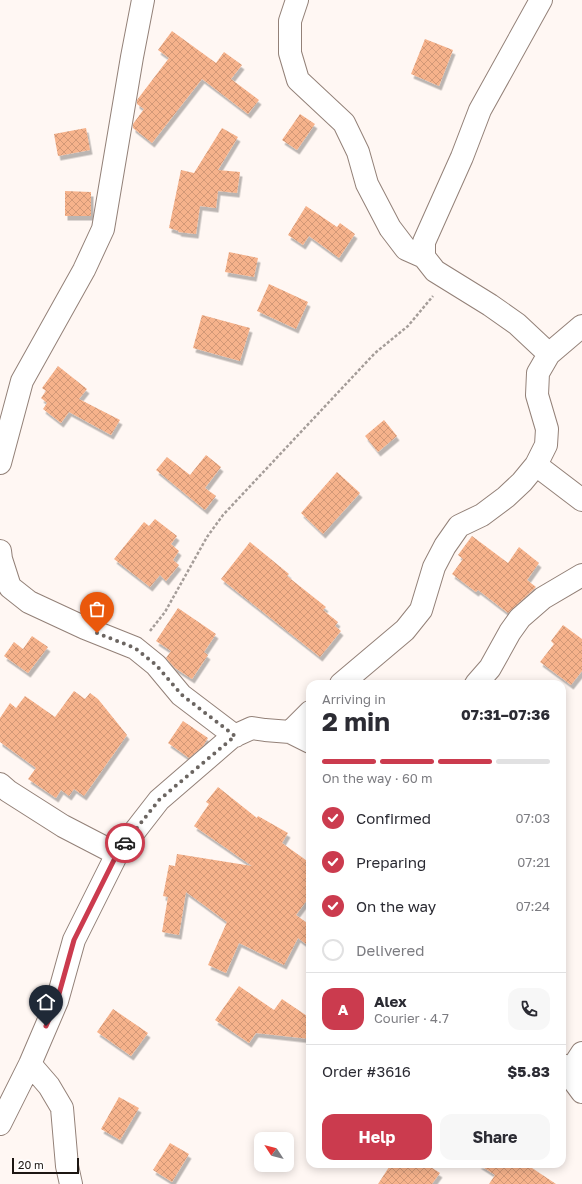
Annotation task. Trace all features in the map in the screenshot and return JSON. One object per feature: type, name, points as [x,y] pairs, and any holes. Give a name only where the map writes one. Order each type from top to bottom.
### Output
[{"type":"street","points":[[0,463],[22,380],[84,270],[103,229],[143,0]]},
{"type":"street","points":[[297,0],[290,21],[290,53],[298,80],[344,123],[358,152],[368,184],[390,228],[406,248],[424,257],[435,271],[490,305],[517,324],[549,354]]},
{"type":"street","points":[[424,257],[424,242],[462,158],[480,110],[541,0]]},
{"type":"street","points":[[346,680],[405,630],[420,610],[434,567],[445,546],[459,526],[482,515],[506,497],[522,482],[536,465],[546,445],[547,429],[537,395],[538,373],[549,354],[582,326]]},
{"type":"street","points":[[536,465],[582,500]]},
{"type":"street","points":[[0,551],[10,587],[29,602],[85,628],[135,648],[156,665],[182,695],[235,736]]},
{"type":"street","points":[[480,680],[490,668],[510,632],[520,618],[543,598],[582,575]]},
{"type":"street","points":[[290,732],[306,716]]},
{"type":"street","points":[[0,1124],[30,1064],[57,1001],[74,940],[117,854],[159,800],[235,736],[252,728],[290,732],[306,740]]},
{"type":"street","points":[[0,784],[8,791],[63,826],[117,854]]},
{"type":"street","points":[[566,1068],[582,1053]]},
{"type":"street","points":[[30,1064],[49,1086],[62,1108],[67,1166],[71,1184]]},
{"type":"street","points":[[566,1070],[582,1092]]},
{"type":"path","points":[[135,648],[165,612],[207,537],[223,515],[375,353],[408,326],[447,278]]},
{"type":"building","points":[[172,31],[216,63],[224,52],[242,65],[231,79],[259,100],[248,114],[202,79],[152,143],[133,128],[133,124],[144,109],[137,104],[137,100],[169,58],[158,50]]},
{"type":"building","points":[[425,39],[453,50],[439,86],[411,74]]},
{"type":"building","points":[[300,114],[315,124],[297,150],[282,140]]},
{"type":"building","points":[[86,128],[90,150],[58,156],[54,134]]},
{"type":"building","points":[[222,128],[238,137],[218,170],[240,172],[237,193],[218,191],[216,208],[200,206],[196,234],[178,232],[179,231],[169,228],[181,170],[194,173]]},
{"type":"building","points":[[65,191],[91,192],[91,216],[65,216]]},
{"type":"building","points":[[306,206],[337,227],[340,223],[355,234],[339,258],[309,236],[303,245],[288,235]]},
{"type":"building","points":[[229,252],[258,258],[254,277],[225,272]]},
{"type":"building","points":[[269,284],[308,302],[296,329],[257,311]]},
{"type":"building","points":[[202,315],[250,328],[240,361],[193,348]]},
{"type":"building","points":[[58,366],[87,389],[79,399],[120,420],[111,435],[69,412],[61,423],[43,409],[47,403],[41,398],[46,391],[42,388]]},
{"type":"building","points":[[384,420],[397,436],[378,452],[365,436]]},
{"type":"building","points":[[206,455],[221,467],[205,488],[216,496],[205,510],[156,470],[167,457],[190,475]]},
{"type":"building","points":[[337,472],[360,493],[323,534],[301,513]]},
{"type":"building","points":[[155,519],[177,536],[171,544],[179,551],[173,560],[179,565],[166,581],[160,575],[150,587],[114,559],[144,522],[149,526]]},
{"type":"building","points":[[472,536],[508,563],[519,547],[539,563],[527,580],[536,587],[508,613],[478,590],[476,592],[452,574],[463,559],[458,555]]},
{"type":"building","points":[[250,542],[289,574],[287,576],[326,607],[323,610],[338,622],[335,626],[341,631],[320,657],[221,579]]},
{"type":"building","points":[[178,608],[216,634],[204,652],[208,655],[192,679],[175,668],[166,658],[171,651],[156,641]]},
{"type":"building","points":[[563,625],[582,639],[582,671],[571,685],[540,662],[554,644],[551,641]]},
{"type":"building","points":[[32,636],[48,647],[28,673],[4,656],[14,642],[23,649]]},
{"type":"building","points":[[74,691],[85,699],[90,693],[98,699],[127,735],[84,796],[74,789],[69,796],[61,790],[56,798],[28,779],[36,768],[0,742],[0,718],[10,703],[16,708],[25,696],[55,717]]},
{"type":"building","points":[[183,721],[208,738],[203,746],[189,758],[168,743]]},
{"type":"building","points":[[218,787],[257,818],[258,816],[288,833],[282,843],[306,860],[306,901],[296,915],[306,922],[306,944],[298,938],[284,965],[239,943],[226,973],[208,965],[227,922],[186,892],[179,935],[162,932],[168,897],[163,896],[169,865],[175,866],[177,854],[252,866],[194,826],[209,804],[206,802]]},
{"type":"building","points":[[239,986],[274,1010],[282,999],[306,1015],[306,1039],[256,1033],[249,1043],[215,1020]]},
{"type":"building","points":[[113,1009],[148,1033],[131,1056],[97,1032]]},
{"type":"building","points":[[119,1097],[139,1108],[120,1140],[101,1129]]},
{"type":"building","points":[[170,1143],[189,1154],[172,1182],[153,1170]]},
{"type":"building","points":[[388,1168],[432,1168],[440,1173],[432,1184],[378,1184]]},
{"type":"building","points":[[484,1168],[532,1168],[556,1184],[489,1184],[495,1175]]},
{"type":"way so far","points":[[97,633],[135,648],[156,665],[182,695],[235,736],[159,800],[125,843]]},
{"type":"route","points":[[46,1026],[57,1001],[74,940],[117,854],[125,843]]}]
